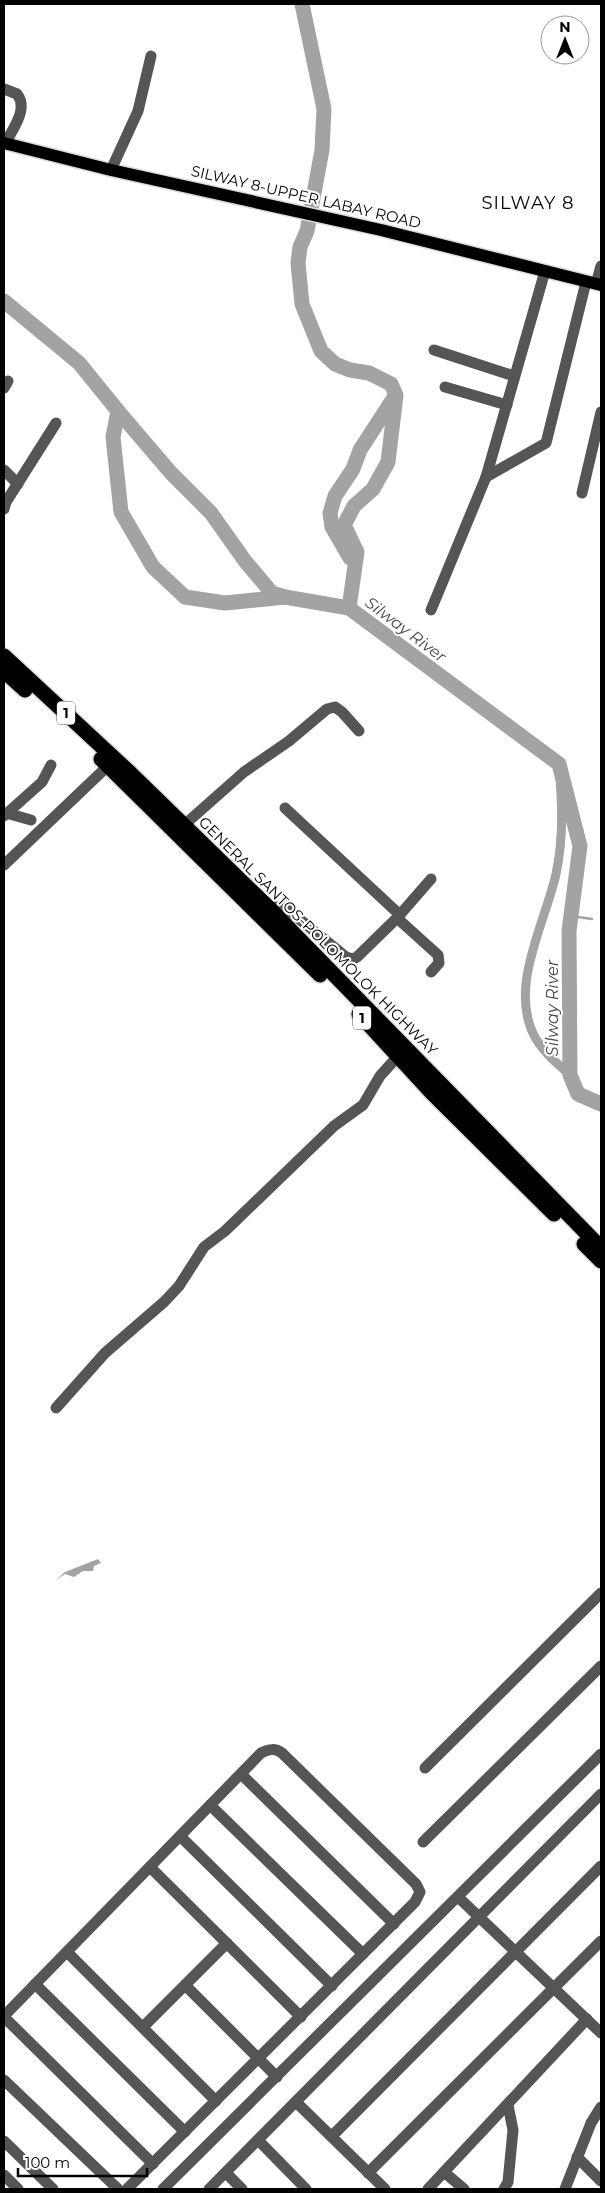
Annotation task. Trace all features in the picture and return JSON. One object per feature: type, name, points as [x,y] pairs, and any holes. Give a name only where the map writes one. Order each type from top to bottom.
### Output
[{"type":"highway","name":"GENERAL SANTOS-POLOMOLOK HIGHWAY","points":[[4,656],[112,762],[268,907],[601,1248]]},
{"type":"highway","name":"1","points":[[4,671],[112,762],[398,1056],[601,1261]]},
{"type":"main road","name":"SILWAY 8-UPPER LABAY ROAD","points":[[5,143],[111,170],[336,219],[594,284]]},
{"type":"street","points":[[111,170],[138,111],[151,56]]},
{"type":"street","points":[[4,89],[17,94],[22,104],[5,143]]},
{"type":"street","points":[[486,476],[546,443],[601,266]]},
{"type":"street","points":[[431,610],[486,476],[545,271]]},
{"type":"street","points":[[434,350],[514,376]]},
{"type":"street","points":[[445,387],[507,405]]},
{"type":"street","points":[[582,493],[601,412]]},
{"type":"street","points":[[4,509],[56,423]]},
{"type":"street","points":[[4,470],[18,484]]},
{"type":"street","points":[[183,826],[244,772],[289,741],[327,709],[334,707],[342,712],[359,731]]},
{"type":"street","points":[[4,865],[112,762]]},
{"type":"street","points":[[5,815],[42,782],[51,765]]},
{"type":"street","points":[[286,808],[438,955],[439,963],[431,972]]},
{"type":"street","points":[[5,815],[31,820]]},
{"type":"street","points":[[268,907],[287,909],[346,957],[353,959],[398,916],[431,879]]},
{"type":"street","points":[[56,1408],[105,1353],[174,1291],[204,1247],[224,1231],[334,1126],[363,1105],[380,1076],[398,1056]]},
{"type":"street","points":[[425,1768],[601,1593]]},
{"type":"street","points":[[423,1842],[601,1666]]},
{"type":"street","points":[[127,2189],[153,2164],[301,2017],[419,1898],[420,1892],[416,1884],[278,1750],[267,1750],[261,1753],[4,2016],[153,2164]]},
{"type":"street","points":[[163,2189],[601,1754]]},
{"type":"street","points":[[241,1774],[394,1924]]},
{"type":"street","points":[[209,2189],[601,1794]]},
{"type":"street","points":[[210,1805],[363,1954]]},
{"type":"street","points":[[180,1836],[332,1986]]},
{"type":"street","points":[[332,2136],[601,1866]]},
{"type":"street","points":[[150,1867],[301,2017]]},
{"type":"street","points":[[458,1897],[601,2032]]},
{"type":"street","points":[[368,2173],[601,1942]]},
{"type":"street","points":[[143,2027],[227,1943]]},
{"type":"street","points":[[66,1952],[216,2101]]},
{"type":"street","points":[[35,1984],[184,2132]]},
{"type":"street","points":[[185,1985],[277,2077]]},
{"type":"street","points":[[428,2189],[587,2019]]},
{"type":"street","points":[[4,2080],[118,2189]]},
{"type":"street","points":[[296,2102],[385,2189]]},
{"type":"street","points":[[504,2189],[509,2175],[513,2130],[508,2105]]},
{"type":"street","points":[[566,2189],[577,2157],[601,2107]]},
{"type":"street","points":[[4,2140],[53,2189]]},
{"type":"street","points":[[258,2140],[306,2189]]},
{"type":"street","points":[[577,2157],[601,2181]]},
{"type":"street","points":[[444,2172],[464,2189]]},
{"type":"street","points":[[226,2173],[242,2189]]},
{"type":"street","points":[[4,2175],[18,2189]]},
{"type":"shaded area","points":[[98,1559],[101,1563],[94,1566],[93,1571],[83,1571],[74,1577],[65,1574],[55,1581],[65,1572]]},
{"type":"waterway","points":[[302,4],[324,109],[322,150],[307,231],[300,247],[298,263],[302,304],[321,351],[335,364],[350,370],[369,373],[391,384],[396,395],[388,462],[373,489],[354,506],[344,525],[357,552],[349,608]]},
{"type":"waterway","name":"Silway River","points":[[4,301],[79,363],[118,411],[113,437],[121,512],[153,567],[185,597],[225,603],[285,597],[349,608],[559,764],[580,846],[569,931],[570,1075],[578,1094],[601,1104]]},
{"type":"waterway","points":[[350,558],[332,527],[330,513],[335,496],[353,469],[360,450],[395,396]]},
{"type":"waterway","points":[[118,411],[171,473],[211,513],[245,561],[272,593],[285,597]]},
{"type":"waterway","points":[[559,764],[562,819],[559,860],[551,893],[531,956],[525,999],[528,1020],[536,1039],[548,1054],[570,1075]]},
{"type":"waterway","points":[[571,916],[592,919]]},
{"type":"district","name":"SILWAY 8","points":[[528,203]]}]
